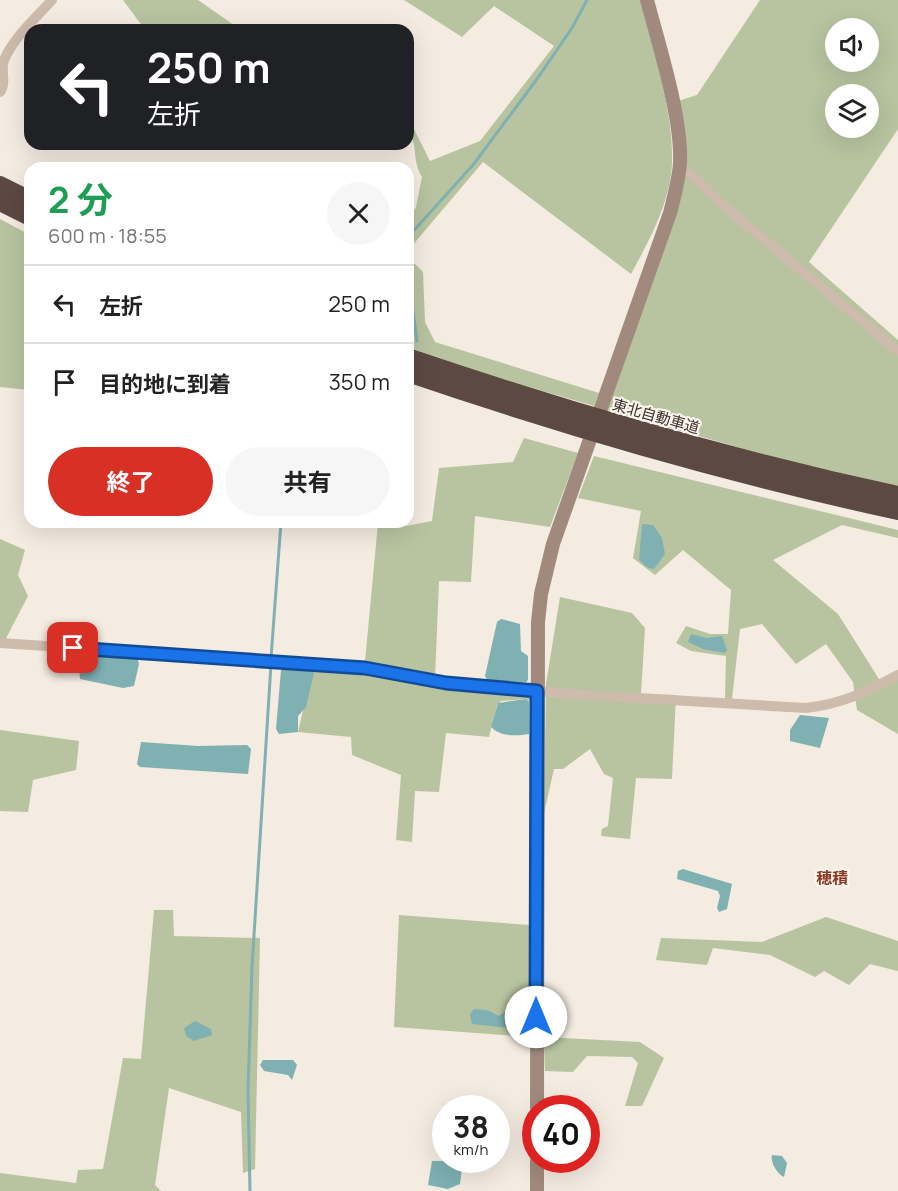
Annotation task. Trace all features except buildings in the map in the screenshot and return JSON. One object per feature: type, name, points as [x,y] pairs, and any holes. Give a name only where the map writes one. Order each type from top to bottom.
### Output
[{"type":"highway","points":[[0,185],[24,197]]},
{"type":"highway","points":[[0,202],[24,214]]},
{"type":"highway","name":"東北自動車道","points":[[414,359],[486,384],[666,438],[898,495]]},
{"type":"highway","points":[[414,375],[663,453],[753,478],[898,511]]},
{"type":"street","points":[[31,24],[52,0]]},
{"type":"street","points":[[537,1095],[537,622],[541,594],[553,544],[670,213],[680,164],[673,110],[647,0]]},
{"type":"street","points":[[0,92],[3,88],[3,63],[12,45],[24,32]]},
{"type":"street","points":[[680,164],[724,206],[898,351]]},
{"type":"street","points":[[0,643],[365,668],[446,683],[537,691],[806,708],[835,705],[898,675]]},
{"type":"street","points":[[537,1173],[537,1191]]},
{"type":"green space","points":[[123,0],[198,0],[232,24],[141,24]]},
{"type":"green space","points":[[404,0],[640,0],[666,102],[672,143],[672,163],[668,192],[663,206],[652,234],[631,274],[483,162],[414,243],[414,211],[422,177],[414,147],[414,129],[430,161],[480,141],[554,46],[494,6],[462,37]]},
{"type":"green space","points":[[760,0],[898,0],[898,129],[809,262],[898,340],[898,486],[780,459],[607,410],[675,218],[678,101],[697,95]]},
{"type":"green space","points":[[0,219],[24,232],[24,389],[0,387]]},
{"type":"green space","points":[[414,263],[423,272],[425,322],[435,342],[599,393],[594,406],[488,375],[414,349]]},
{"type":"green space","points":[[524,438],[578,453],[550,527],[475,516],[471,582],[439,581],[435,679],[530,686],[529,702],[526,699],[501,701],[497,705],[489,737],[446,733],[439,792],[415,791],[412,842],[396,840],[401,775],[352,755],[351,737],[298,732],[313,667],[364,672],[378,528],[414,528],[414,524],[432,521],[439,468],[513,462]]},
{"type":"green space","points":[[594,456],[898,530],[898,538],[842,525],[773,560],[838,614],[884,687],[898,680],[898,734],[857,710],[853,682],[826,644],[796,664],[762,624],[740,629],[732,699],[725,699],[726,656],[691,651],[676,643],[686,626],[710,634],[728,634],[731,590],[683,550],[655,575],[633,558],[641,511],[578,498]]},
{"type":"green space","points":[[0,539],[25,550],[18,575],[28,596],[2,646],[0,646]]},
{"type":"green space","points":[[560,597],[632,613],[645,628],[641,694],[676,695],[672,779],[636,778],[630,839],[601,836],[602,829],[608,826],[613,778],[604,774],[590,749],[563,769],[554,769],[544,813],[546,684]]},
{"type":"green space","points":[[0,730],[79,741],[76,770],[33,780],[28,812],[0,811]]},
{"type":"green space","points":[[154,910],[173,910],[174,936],[260,938],[255,1169],[243,1173],[241,1112],[169,1088],[155,1185],[161,1191],[0,1191],[0,1173],[76,1183],[78,1170],[103,1169],[123,1058],[141,1059]]},
{"type":"green space","points":[[399,915],[529,925],[529,1037],[394,1027]]},
{"type":"green space","points":[[826,917],[898,941],[898,971],[870,964],[849,985],[824,971],[815,977],[770,955],[713,948],[707,965],[656,960],[661,938],[762,942]]},
{"type":"green space","points":[[544,1037],[640,1042],[664,1058],[642,1106],[625,1106],[638,1063],[632,1057],[587,1056],[573,1072],[545,1071]]},
{"type":"water","points":[[642,524],[653,525],[662,538],[665,554],[654,569],[648,568],[639,560]]},
{"type":"water","points":[[501,619],[520,624],[521,651],[528,656],[528,680],[526,682],[488,681],[485,676],[497,622]]},
{"type":"water","points":[[691,634],[707,638],[722,636],[727,650],[725,653],[703,649],[688,642]]},
{"type":"water","points":[[110,655],[137,657],[139,664],[134,686],[123,688],[80,679],[79,669],[83,657]]},
{"type":"water","points":[[281,670],[313,670],[314,673],[306,707],[298,716],[298,732],[279,734],[276,729]]},
{"type":"water","points":[[526,699],[529,702],[529,734],[504,734],[491,727],[498,703]]},
{"type":"water","points":[[800,715],[829,718],[820,748],[790,741],[790,730]]},
{"type":"water","points":[[141,742],[198,746],[247,745],[251,749],[248,774],[140,767],[137,764]]},
{"type":"water","points":[[683,869],[732,884],[727,909],[719,912],[717,908],[720,896],[718,891],[677,879],[678,871]]},
{"type":"water","points":[[511,1008],[518,1008],[521,1013],[512,1023],[520,1029],[472,1024],[470,1014],[474,1009],[487,1010],[499,1016]]},
{"type":"water","points":[[195,1021],[211,1029],[212,1035],[194,1041],[186,1036],[184,1028]]},
{"type":"water","points":[[263,1060],[293,1060],[297,1065],[292,1080],[288,1075],[264,1071],[260,1065]]},
{"type":"water","points":[[772,1155],[782,1156],[787,1163],[784,1177],[775,1168]]},
{"type":"water","points":[[432,1161],[432,1173],[461,1173],[460,1184],[448,1189],[428,1185]]},
{"type":"waterway","points":[[414,230],[473,165],[537,79],[572,28],[587,0]]},
{"type":"waterway","points":[[414,318],[417,341]]},
{"type":"waterway","points":[[271,658],[281,528]]},
{"type":"waterway","points":[[250,1191],[248,1091],[252,967],[271,664]]},
{"type":"district","name":"穂積","points":[[832,878]]},
{"type":"route","points":[[73,648],[365,668],[446,683],[537,691],[536,1017]]}]
